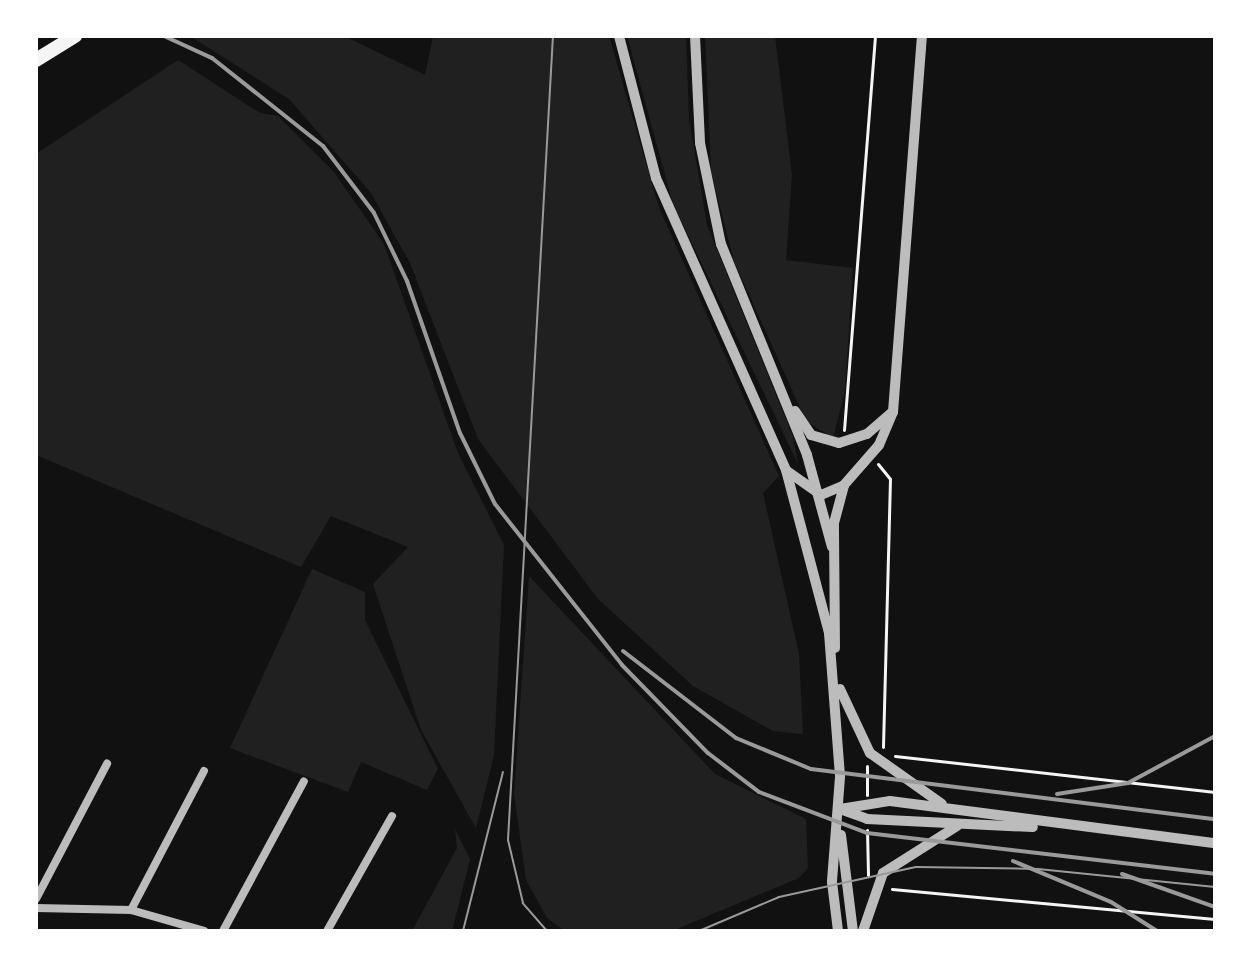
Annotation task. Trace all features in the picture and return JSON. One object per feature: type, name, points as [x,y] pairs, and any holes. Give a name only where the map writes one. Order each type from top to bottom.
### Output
[{"type":"highway","points":[[36,60],[75,36]]},
{"type":"street","points":[[619,36],[656,178],[786,470],[834,654]]},
{"type":"street","points":[[695,36],[700,143],[721,244],[787,399],[818,493],[835,559]]},
{"type":"street","points":[[818,493],[844,485],[871,455],[893,412],[922,36]]},
{"type":"street","points":[[787,399],[811,435],[839,443],[867,434],[893,412]]},
{"type":"street","points":[[786,470],[818,493]]},
{"type":"street","points":[[844,485],[835,559],[834,654],[841,833],[853,931]]},
{"type":"street","points":[[835,672],[870,753],[947,807]]},
{"type":"street","points":[[36,899],[107,764]]},
{"type":"street","points":[[131,910],[204,771]]},
{"type":"street","points":[[223,931],[304,781]]},
{"type":"street","points":[[840,809],[867,802],[947,807],[1071,828],[1215,843]]},
{"type":"street","points":[[840,809],[867,819],[1071,828]]},
{"type":"street","points":[[327,931],[392,816]]},
{"type":"street","points":[[863,931],[897,859],[958,825]]},
{"type":"street","points":[[838,931],[832,882],[841,833]]},
{"type":"street","points":[[36,908],[131,910],[204,931]]},
{"type":"path","points":[[839,443],[849,417],[875,36]]},
{"type":"path","points":[[871,455],[890,479],[884,751],[1215,792]]},
{"type":"path","points":[[867,764],[867,802]]},
{"type":"path","points":[[867,819],[866,892],[879,895],[888,888],[1215,919]]},
{"type":"shaded area","points":[[190,36],[344,36],[425,75],[433,36],[609,36],[659,208],[779,476],[763,493],[799,654],[803,734],[773,731],[693,686],[598,599],[478,439],[410,263],[371,193],[289,99]]},
{"type":"shaded area","points":[[627,36],[686,36],[689,119],[707,225],[793,437],[798,464],[673,204]]},
{"type":"shaded area","points":[[705,36],[775,36],[792,175],[786,260],[853,268],[845,391],[833,438],[806,421],[734,261],[711,172]]},
{"type":"shaded area","points":[[178,60],[260,113],[278,116],[334,172],[384,244],[458,453],[504,545],[494,755],[476,828],[421,730],[373,584],[408,547],[331,516],[301,567],[36,455],[36,154]]},
{"type":"shaded area","points":[[312,569],[365,592],[365,620],[438,769],[427,790],[361,762],[348,792],[230,748]]},
{"type":"shaded area","points":[[529,576],[715,774],[806,819],[808,868],[799,878],[672,931],[565,931],[547,918],[526,880],[514,794]]},
{"type":"shaded area","points":[[455,829],[470,859],[452,931],[412,931],[457,848]]},
{"type":"tram line","points":[[547,931],[523,903],[508,840],[553,36]]},
{"type":"tram line","points":[[463,931],[503,772]]},
{"type":"tram line","points":[[699,931],[779,897],[916,867],[1038,869],[1215,887]]},
{"type":"railway","points":[[164,36],[212,58],[323,146],[374,213],[407,281],[460,433],[495,504],[622,665],[708,753],[759,792],[867,833],[1215,874]]},
{"type":"railway","points":[[623,651],[736,738],[811,769],[1215,819]]},
{"type":"railway","points":[[1057,794],[1128,783],[1215,736]]},
{"type":"railway","points":[[1013,861],[1111,902],[1157,931]]},
{"type":"railway","points":[[1122,874],[1215,907]]}]
